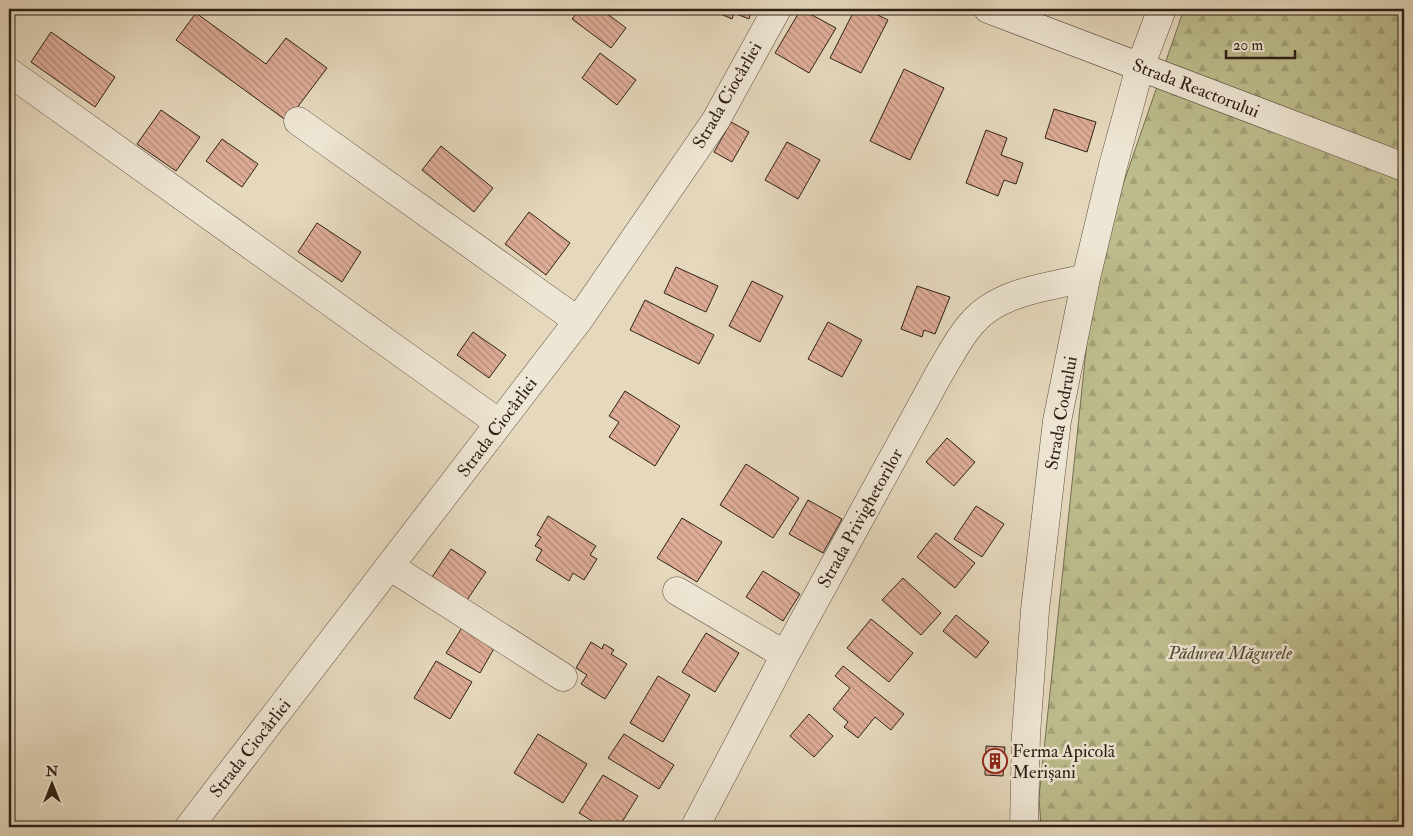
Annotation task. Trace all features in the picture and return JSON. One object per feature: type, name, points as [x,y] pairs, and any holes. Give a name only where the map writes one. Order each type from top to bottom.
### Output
[{"type":"street","name":"Strada Ciocârliei","points":[[189,827],[391,567],[578,321],[716,120],[777,9]]},
{"type":"street","name":"Strada Reactorului","points":[[988,9],[1404,167]]},
{"type":"street","name":"Strada Codrului","points":[[1024,827],[1026,726],[1044,526],[1057,421],[1086,278],[1140,67],[1162,9]]},
{"type":"street","points":[[9,72],[499,423]]},
{"type":"street","points":[[298,120],[578,321]]},
{"type":"street","name":"Strada Privighetorilor","points":[[695,827],[785,655],[940,374],[972,322],[983,312],[1000,302],[1086,278]]},
{"type":"street","points":[[391,567],[563,677]]},
{"type":"street","points":[[677,590],[785,655]]},
{"type":"green space","name":"Pădurea Măgurele","points":[[1184,9],[1404,9],[1404,827],[1041,827],[1039,797],[1095,265]]},
{"type":"building","points":[[580,9],[601,9],[626,28],[611,48],[572,19]]},
{"type":"building","points":[[709,9],[752,9],[749,19],[734,13],[732,19]]},
{"type":"building","points":[[801,9],[836,28],[809,73],[775,53]]},
{"type":"building","points":[[855,9],[866,9],[888,20],[861,73],[830,58]]},
{"type":"building","points":[[196,13],[266,64],[286,38],[327,68],[287,121],[176,40]]},
{"type":"building","points":[[51,32],[115,77],[95,107],[31,62]]},
{"type":"building","points":[[600,53],[636,80],[617,105],[582,78]]},
{"type":"building","points":[[904,69],[944,88],[910,160],[870,141]]},
{"type":"building","points":[[1054,109],[1096,122],[1087,152],[1045,138]]},
{"type":"building","points":[[161,110],[200,137],[176,171],[137,144]]},
{"type":"building","points":[[731,122],[749,132],[732,162],[714,152]]},
{"type":"building","points":[[986,130],[1007,138],[1001,155],[1023,163],[1016,184],[1004,180],[998,196],[966,183]]},
{"type":"building","points":[[222,139],[258,164],[242,187],[206,161]]},
{"type":"building","points":[[787,142],[820,160],[798,199],[765,180]]},
{"type":"building","points":[[441,146],[493,188],[474,212],[422,170]]},
{"type":"building","points":[[529,212],[570,243],[546,275],[505,244]]},
{"type":"building","points":[[317,223],[361,252],[342,282],[298,252]]},
{"type":"building","points":[[676,267],[718,286],[706,312],[664,293]]},
{"type":"building","points":[[752,281],[783,296],[760,342],[729,326]]},
{"type":"building","points":[[917,286],[950,297],[935,334],[924,330],[922,337],[901,329]]},
{"type":"building","points":[[645,300],[714,335],[699,364],[630,330]]},
{"type":"building","points":[[828,322],[862,340],[842,377],[808,359]]},
{"type":"building","points":[[473,332],[506,355],[489,378],[457,355]]},
{"type":"building","points":[[625,391],[680,426],[655,466],[609,437],[619,422],[609,416]]},
{"type":"building","points":[[947,438],[975,462],[954,486],[926,462]]},
{"type":"building","points":[[746,464],[799,498],[773,538],[720,505]]},
{"type":"building","points":[[808,500],[842,519],[823,553],[789,534]]},
{"type":"building","points":[[976,506],[1004,524],[982,557],[954,539]]},
{"type":"building","points":[[548,516],[596,546],[590,555],[597,559],[584,580],[573,573],[569,581],[536,560],[542,550],[535,546],[541,537],[537,535]]},
{"type":"building","points":[[682,518],[722,542],[697,582],[657,558]]},
{"type":"building","points":[[936,533],[975,563],[955,588],[917,557]]},
{"type":"building","points":[[451,549],[486,572],[465,603],[430,580]]},
{"type":"building","points":[[763,571],[800,594],[783,621],[746,597]]},
{"type":"building","points":[[903,578],[941,613],[921,635],[882,600]]},
{"type":"building","points":[[956,615],[989,642],[976,658],[943,631]]},
{"type":"building","points":[[871,619],[913,653],[889,682],[847,648]]},
{"type":"building","points":[[463,626],[496,645],[480,673],[446,653]]},
{"type":"building","points":[[706,633],[739,653],[715,692],[682,672]]},
{"type":"building","points":[[591,642],[602,649],[604,644],[614,650],[611,654],[627,664],[605,699],[581,684],[587,675],[576,668]]},
{"type":"building","points":[[436,661],[472,682],[450,719],[414,698]]},
{"type":"building","points":[[843,666],[904,714],[891,730],[875,717],[858,738],[844,727],[848,722],[833,709],[850,688],[835,676]]},
{"type":"building","points":[[658,676],[690,695],[663,742],[630,723]]},
{"type":"building","points":[[809,714],[833,736],[814,757],[790,736]]},
{"type":"building","points":[[538,734],[587,764],[563,803],[514,773]]},
{"type":"building","points":[[624,734],[674,765],[659,789],[608,758]]},
{"type":"building","name":"Ferma Apicolă Merișani","points":[[986,746],[1005,747],[1003,776],[985,775]]},
{"type":"building","points":[[603,775],[638,796],[619,827],[602,827],[579,813]]},
{"type":"place","name":"Ferma Apicolă Merișani","points":[[995,761]]}]
